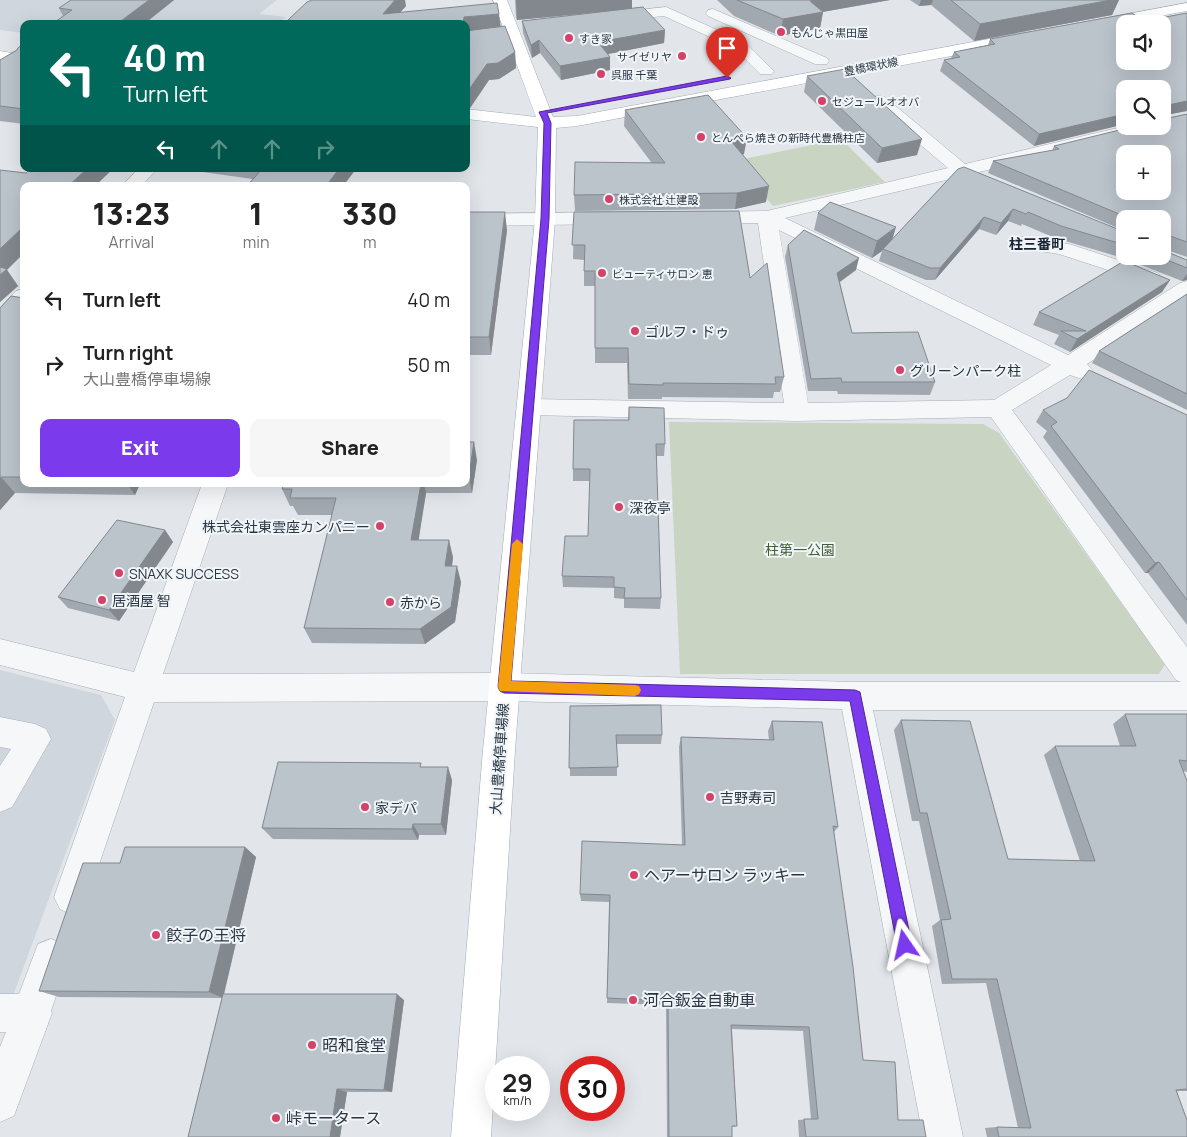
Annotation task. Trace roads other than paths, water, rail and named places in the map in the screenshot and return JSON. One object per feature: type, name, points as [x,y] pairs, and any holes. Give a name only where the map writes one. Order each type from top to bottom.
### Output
[{"type":"main road","points":[[1154,0],[1092,18],[1187,7]]},
{"type":"main road","name":"大山豊橋停車場線","points":[[471,1137],[504,687],[545,219],[545,117],[512,21]]},
{"type":"main road","name":"豊橋環状線","points":[[470,114],[545,117],[578,105],[1027,23]]},
{"type":"main road","name":"豊橋環状線","points":[[470,103],[577,121],[1040,34]]},
{"type":"main road","points":[[0,42],[20,51]]},
{"type":"main road","points":[[0,56],[20,53]]},
{"type":"street","points":[[703,8],[821,61]]},
{"type":"street","points":[[598,19],[666,11],[739,45],[766,71]]},
{"type":"street","points":[[727,40],[748,28]]},
{"type":"street","points":[[843,71],[962,172],[989,183]]},
{"type":"street","points":[[690,218],[767,217],[1116,134]]},
{"type":"street","points":[[135,182],[145,172]]},
{"type":"street","points":[[767,217],[1103,381]]},
{"type":"street","points":[[767,217],[797,412]]},
{"type":"street","points":[[470,220],[632,218]]},
{"type":"street","points":[[1021,243],[1062,248],[1185,289]]},
{"type":"street","points":[[530,407],[797,412],[998,408],[1070,364],[1185,289]]},
{"type":"street","points":[[0,321],[20,300]]},
{"type":"street","points":[[998,408],[1187,671]]},
{"type":"street","points":[[0,1102],[16,1013],[62,925],[214,487]]},
{"type":"street","points":[[0,652],[143,688],[504,687],[855,696],[1187,696]]},
{"type":"street","points":[[855,696],[943,1137]]},
{"type":"street","points":[[0,732],[35,739],[0,796]]},
{"type":"place","name":"もんじゃ黒田屋","points":[[781,32]]},
{"type":"place","name":"すき家","points":[[569,38]]},
{"type":"place","name":"サイゼリヤ","points":[[682,56]]},
{"type":"place","name":"呉服 千葉","points":[[601,74]]},
{"type":"place","name":"セジュールオオバ","points":[[822,101]]},
{"type":"place","name":"とんぺら焼きの新時代豊橋柱店","points":[[701,137]]},
{"type":"place","name":"株式会社 辻建設","points":[[609,199]]},
{"type":"place","name":"ビューティサロン 恵","points":[[602,273]]},
{"type":"place","name":"ゴルフ・ドゥ","points":[[635,331]]},
{"type":"place","name":"グリーンパーク柱","points":[[900,370]]},
{"type":"place","name":"深夜亭","points":[[619,507]]},
{"type":"place","name":"株式会社東雲座カンパニー","points":[[380,526]]},
{"type":"place","name":"SNAXK SUCCESS","points":[[119,573]]},
{"type":"place","name":"居酒屋 智","points":[[102,600]]},
{"type":"place","name":"赤から","points":[[390,602]]},
{"type":"place","name":"吉野寿司","points":[[710,797]]},
{"type":"place","name":"家デパ","points":[[365,807]]},
{"type":"place","name":"ヘアーサロン ラッキー","points":[[634,875]]},
{"type":"place","name":"餃子の王将","points":[[156,935]]},
{"type":"place","name":"河合鈑金自動車","points":[[633,1000]]},
{"type":"place","name":"昭和食堂","points":[[312,1045]]},
{"type":"place","name":"峠モータース","points":[[276,1118]]},
{"type":"district","name":"柱三番町","points":[[1037,243]]},
{"type":"park label","name":"柱第一公園","points":[[800,549]]}]
